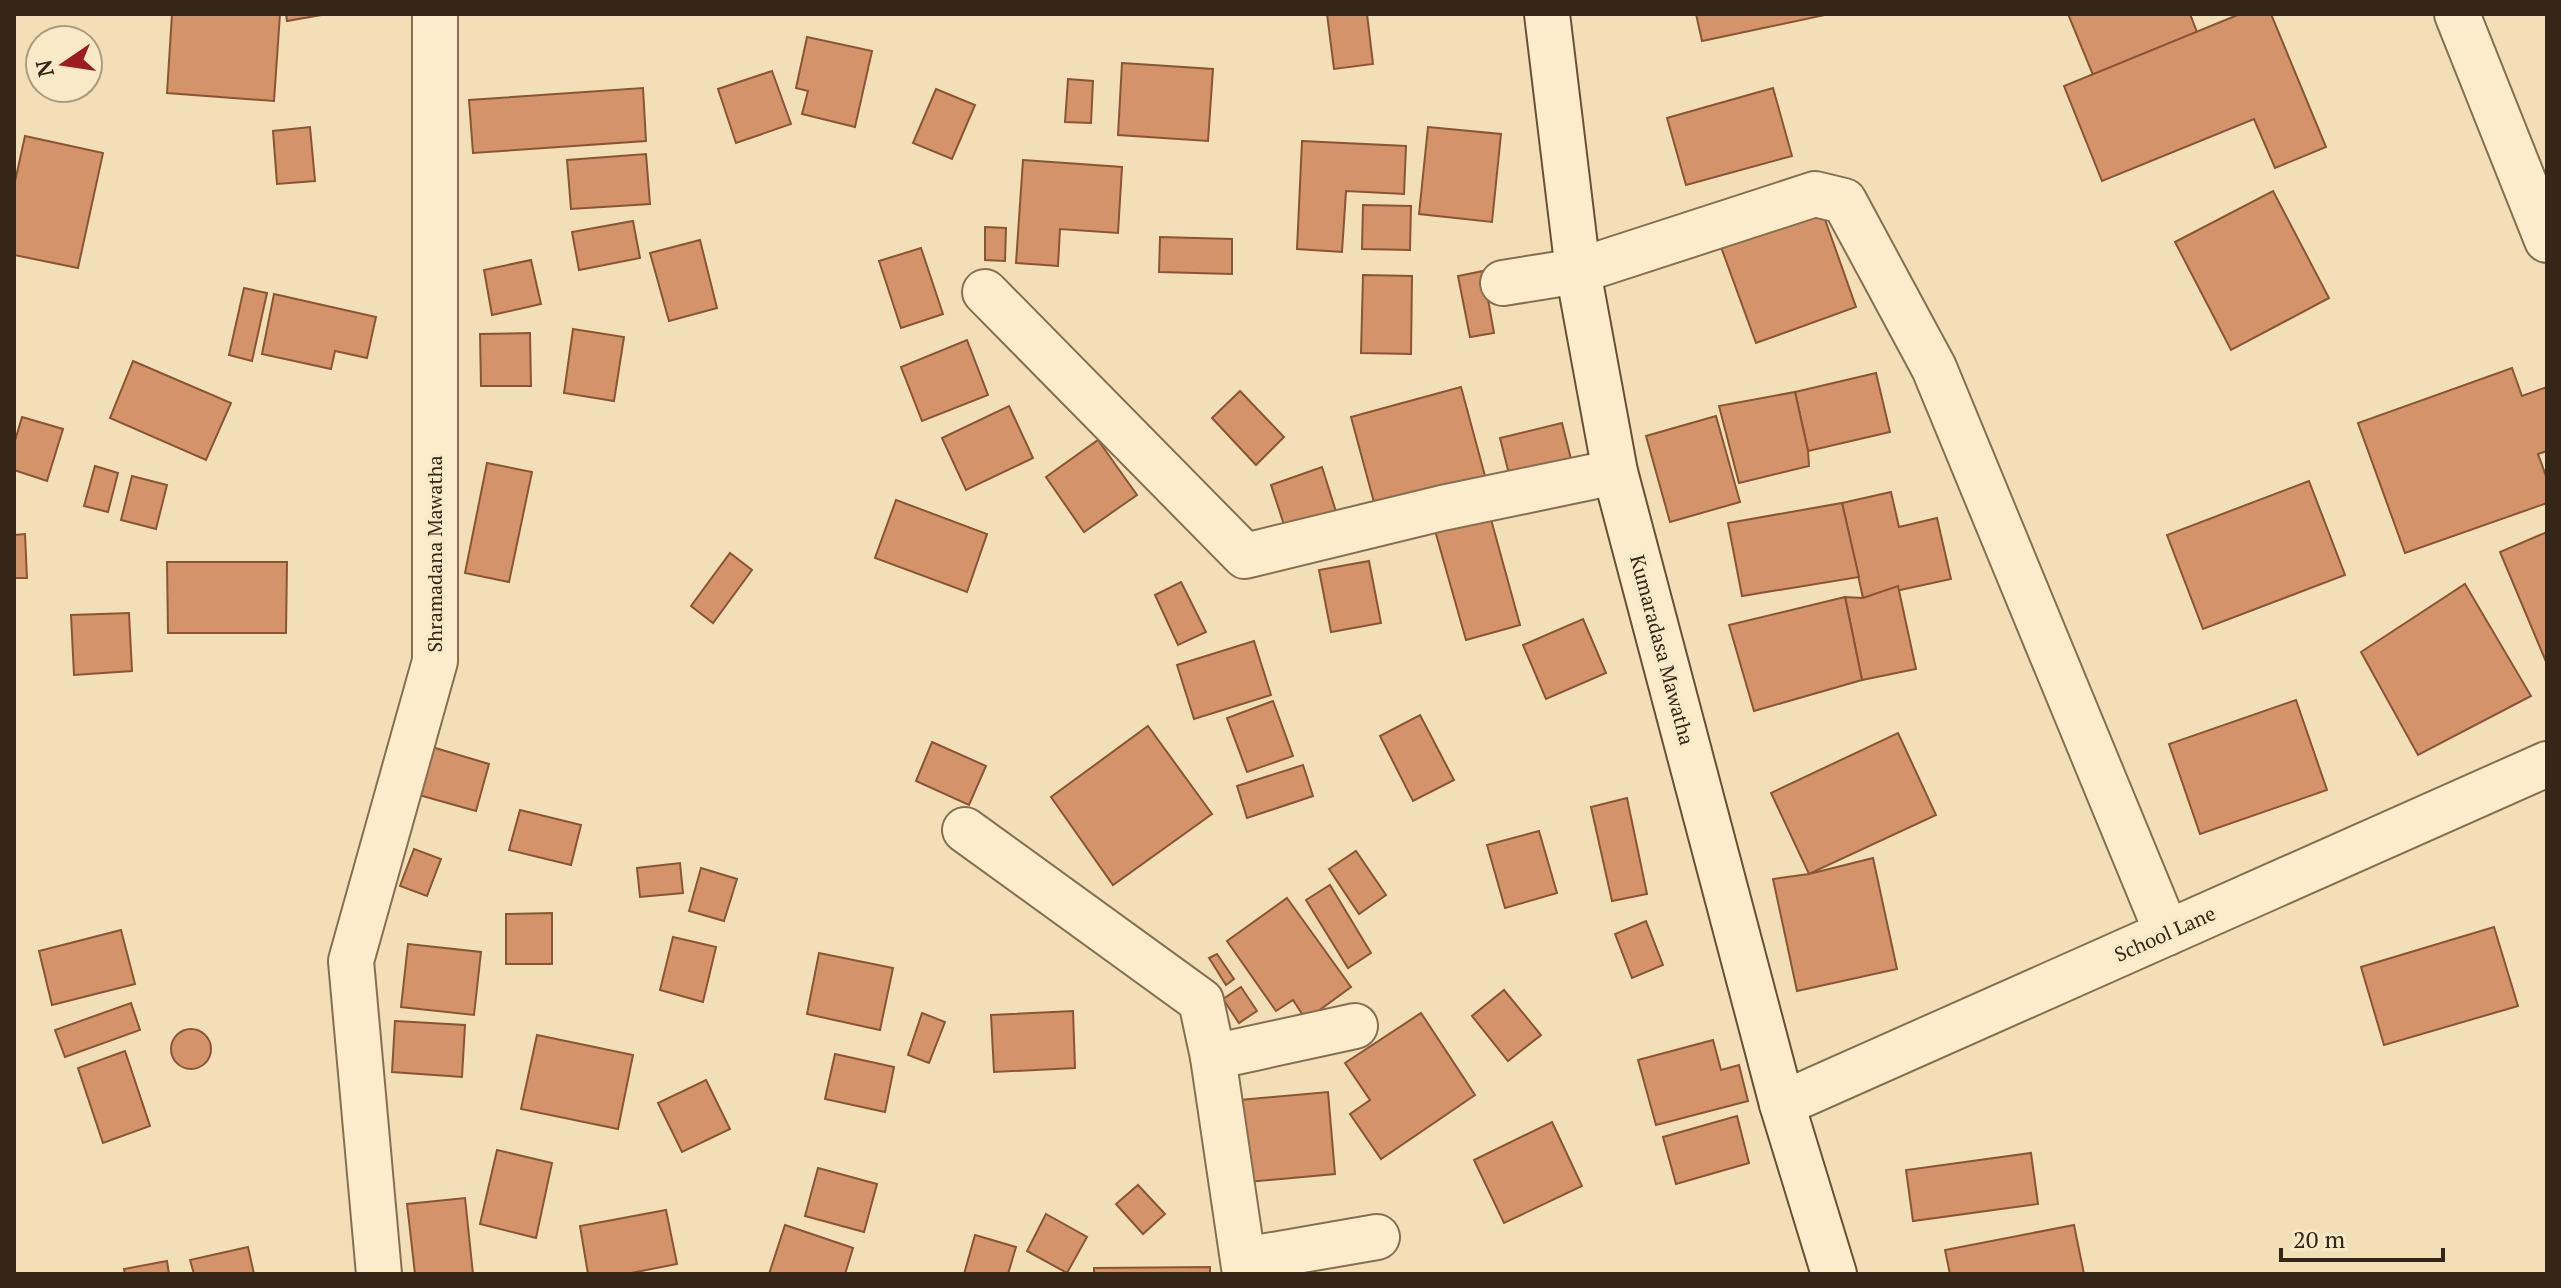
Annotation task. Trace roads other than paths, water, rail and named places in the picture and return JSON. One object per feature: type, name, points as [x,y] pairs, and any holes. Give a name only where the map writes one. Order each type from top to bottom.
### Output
[{"type":"street","name":"Shramadana Mawatha","points":[[379,1274],[351,961],[435,661],[435,14]]},
{"type":"street","name":"Kumaradasa Mawatha","points":[[1547,14],[1578,271],[1615,472],[1782,1104],[1834,1274]]},
{"type":"street","points":[[2457,14],[2547,240]]},
{"type":"street","points":[[1503,283],[1578,271],[1815,194],[1844,201],[1934,368],[2167,933]]},
{"type":"street","points":[[985,292],[1245,556],[1442,508],[1615,472]]},
{"type":"street","name":"School Lane","points":[[1782,1104],[2547,764]]},
{"type":"street","points":[[965,830],[1201,1001],[1213,1057],[1245,1267],[1377,1237]]},
{"type":"street","points":[[1213,1057],[1355,1026]]}]
